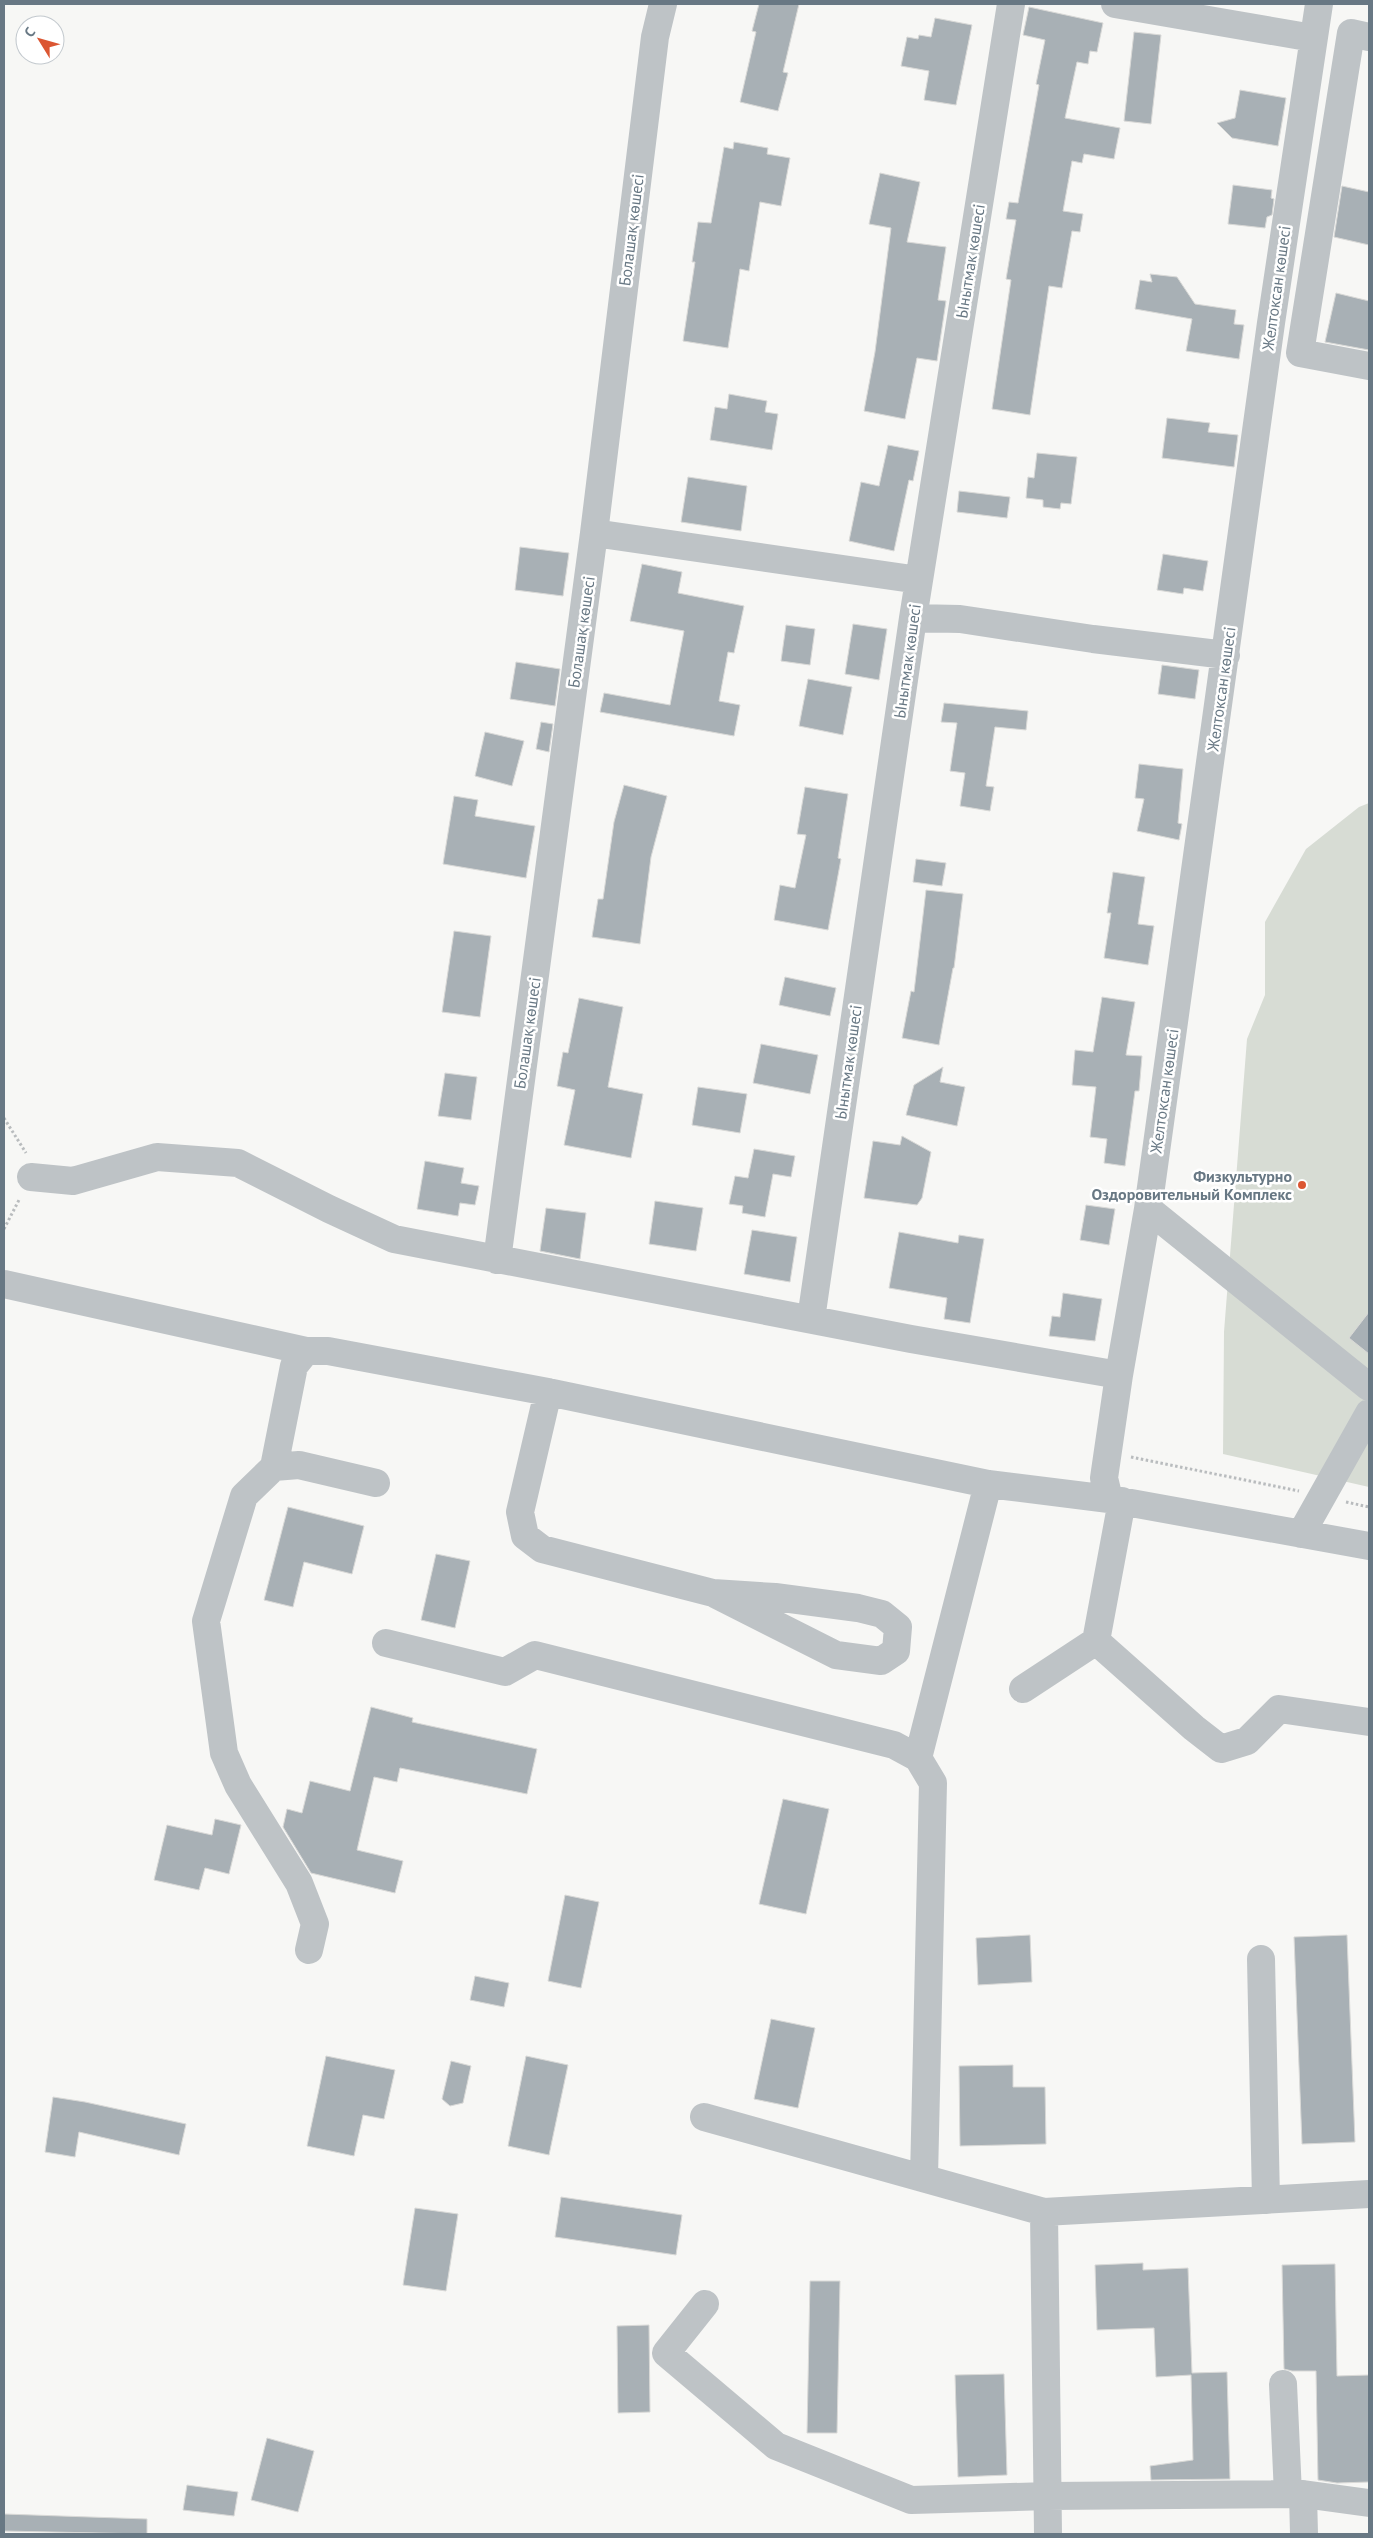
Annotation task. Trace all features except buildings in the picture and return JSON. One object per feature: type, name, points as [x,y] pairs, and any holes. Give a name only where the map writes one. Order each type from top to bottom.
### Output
[{"type":"street","name":"Болашақ көшесі","points":[[497,1260],[594,533],[655,37],[663,4]]},
{"type":"street","name":"Ынытмак көшесі","points":[[811,1319],[913,618],[1011,4]]},
{"type":"street","points":[[1115,4],[1313,38]]},
{"type":"street","name":"Желтоксан көшесі","points":[[1116,1500],[1104,1478],[1119,1374],[1148,1209],[1272,313],[1319,4]]},
{"type":"street","points":[[1369,37],[1351,33],[1300,352],[1369,366]]},
{"type":"street","points":[[594,533],[919,580]]},
{"type":"street","points":[[913,618],[960,619],[1093,639],[1226,655]]},
{"type":"street","points":[[31,1177],[73,1181],[157,1157],[238,1163],[329,1210],[394,1239],[811,1319],[1119,1374]]},
{"type":"street","points":[[1148,1209],[1369,1387]]},
{"type":"street","points":[[4,1284],[306,1351],[328,1351],[548,1392],[988,1484],[1116,1500],[1369,1546]]},
{"type":"street","points":[[306,1351],[294,1366],[274,1467],[244,1496],[206,1622],[224,1752],[238,1786],[299,1882],[316,1924],[309,1950]]},
{"type":"street","points":[[548,1392],[520,1512],[525,1536],[542,1549],[713,1593],[827,1603],[882,1614],[898,1627],[896,1651],[881,1661],[836,1655],[713,1593]]},
{"type":"street","points":[[1301,1534],[1369,1413]]},
{"type":"street","points":[[274,1467],[299,1465],[376,1483]]},
{"type":"street","points":[[918,1758],[988,1484]]},
{"type":"street","points":[[1023,1689],[1096,1641],[1116,1500]]},
{"type":"street","points":[[1096,1641],[1194,1728],[1222,1749],[1247,1741],[1279,1709],[1369,1722]]},
{"type":"street","points":[[386,1643],[505,1672],[535,1655],[894,1745],[918,1758],[933,1783],[924,2178]]},
{"type":"street","points":[[1261,1959],[1266,2200]]},
{"type":"street","points":[[704,2116],[1044,2212],[1369,2194]]},
{"type":"street","points":[[1044,2212],[1048,2534]]},
{"type":"street","points":[[705,2304],[666,2353],[776,2446],[911,2500],[1048,2496],[1295,2494],[1369,2503]]},
{"type":"street","points":[[1283,2384],[1295,2494],[1304,2534]]},
{"type":"path","points":[[1108,1454],[1323,1496],[1369,1507]]},
{"type":"shaded area","name":"Физкультурно Оздоровительный Комплекс","points":[[1369,803],[1369,1487],[1223,1454],[1224,1332],[1247,1039],[1265,995],[1265,922],[1306,849],[1359,807]]},
{"type":"place","name":"Физкультурно Оздоровительный Комплекс","points":[[1302,1185]]}]
